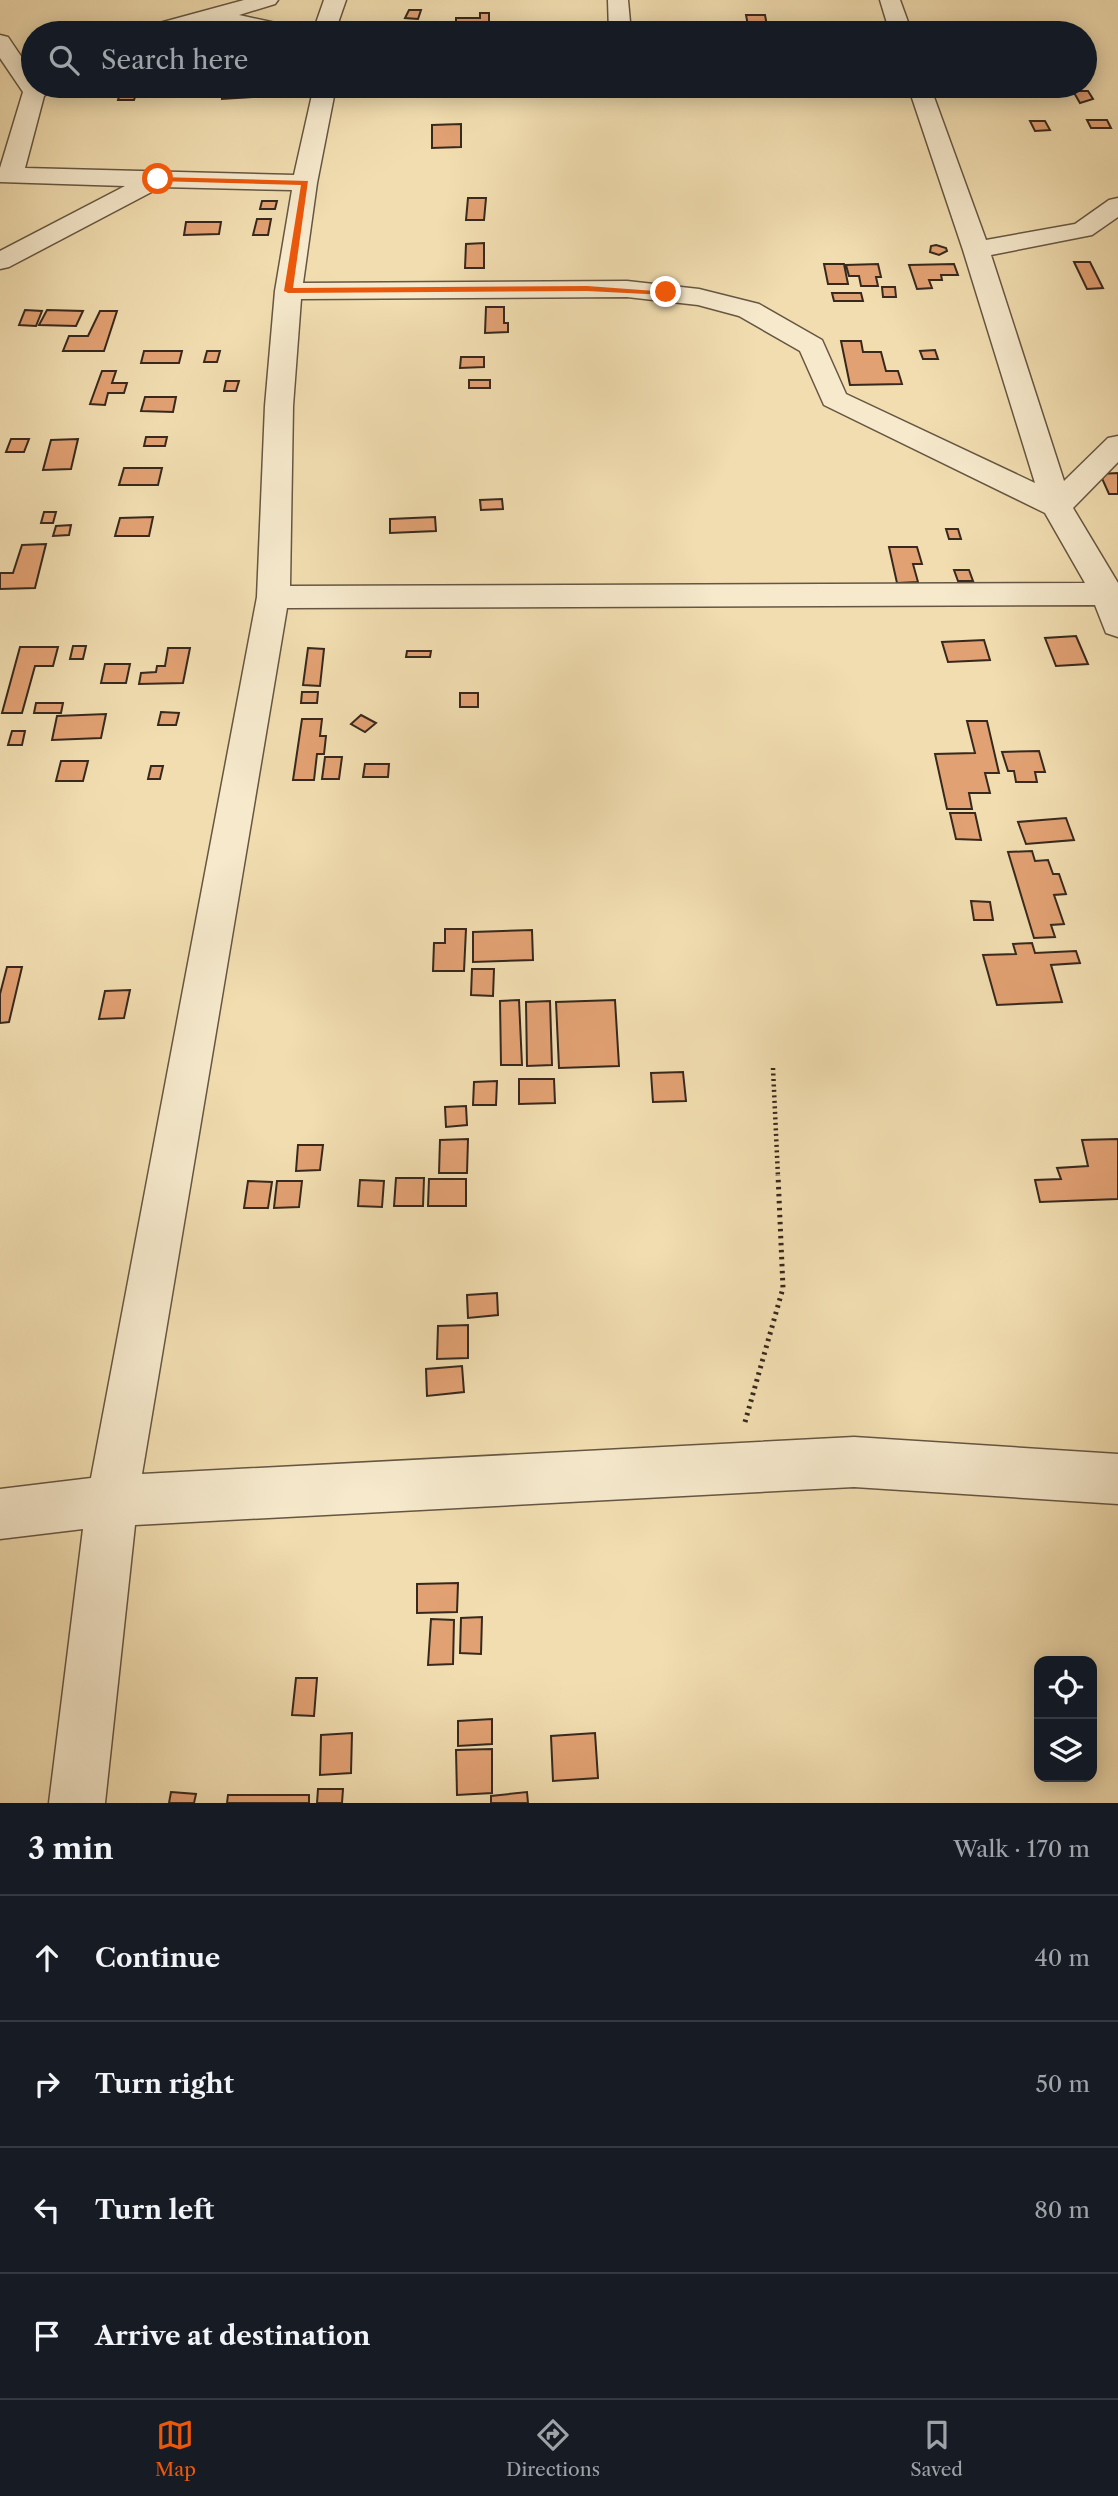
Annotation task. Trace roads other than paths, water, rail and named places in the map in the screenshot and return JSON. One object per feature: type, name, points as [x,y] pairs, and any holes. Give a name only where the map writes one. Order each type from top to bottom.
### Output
[{"type":"street","points":[[187,0],[212,15],[238,21]]},
{"type":"street","points":[[191,21],[268,0]]},
{"type":"street","points":[[328,21],[335,0]]},
{"type":"street","points":[[618,0],[619,21]]},
{"type":"street","points":[[890,0],[897,21]]},
{"type":"street","points":[[0,42],[21,67]]},
{"type":"street","points":[[36,98],[5,175],[305,183]]},
{"type":"street","points":[[77,1803],[112,1501],[274,597],[279,406],[288,291],[305,183],[323,98]]},
{"type":"street","points":[[923,98],[976,250],[1057,506],[1112,593],[1118,625]]},
{"type":"street","points":[[0,261],[158,179]]},
{"type":"street","points":[[976,250],[1083,230],[1118,205]]},
{"type":"street","points":[[288,291],[627,289],[699,297],[749,310],[812,346],[834,399],[1057,506]]},
{"type":"street","points":[[1057,506],[1118,445]]},
{"type":"street","points":[[274,597],[1112,593]]},
{"type":"street","points":[[0,1514],[112,1501],[853,1462],[1118,1479]]}]
